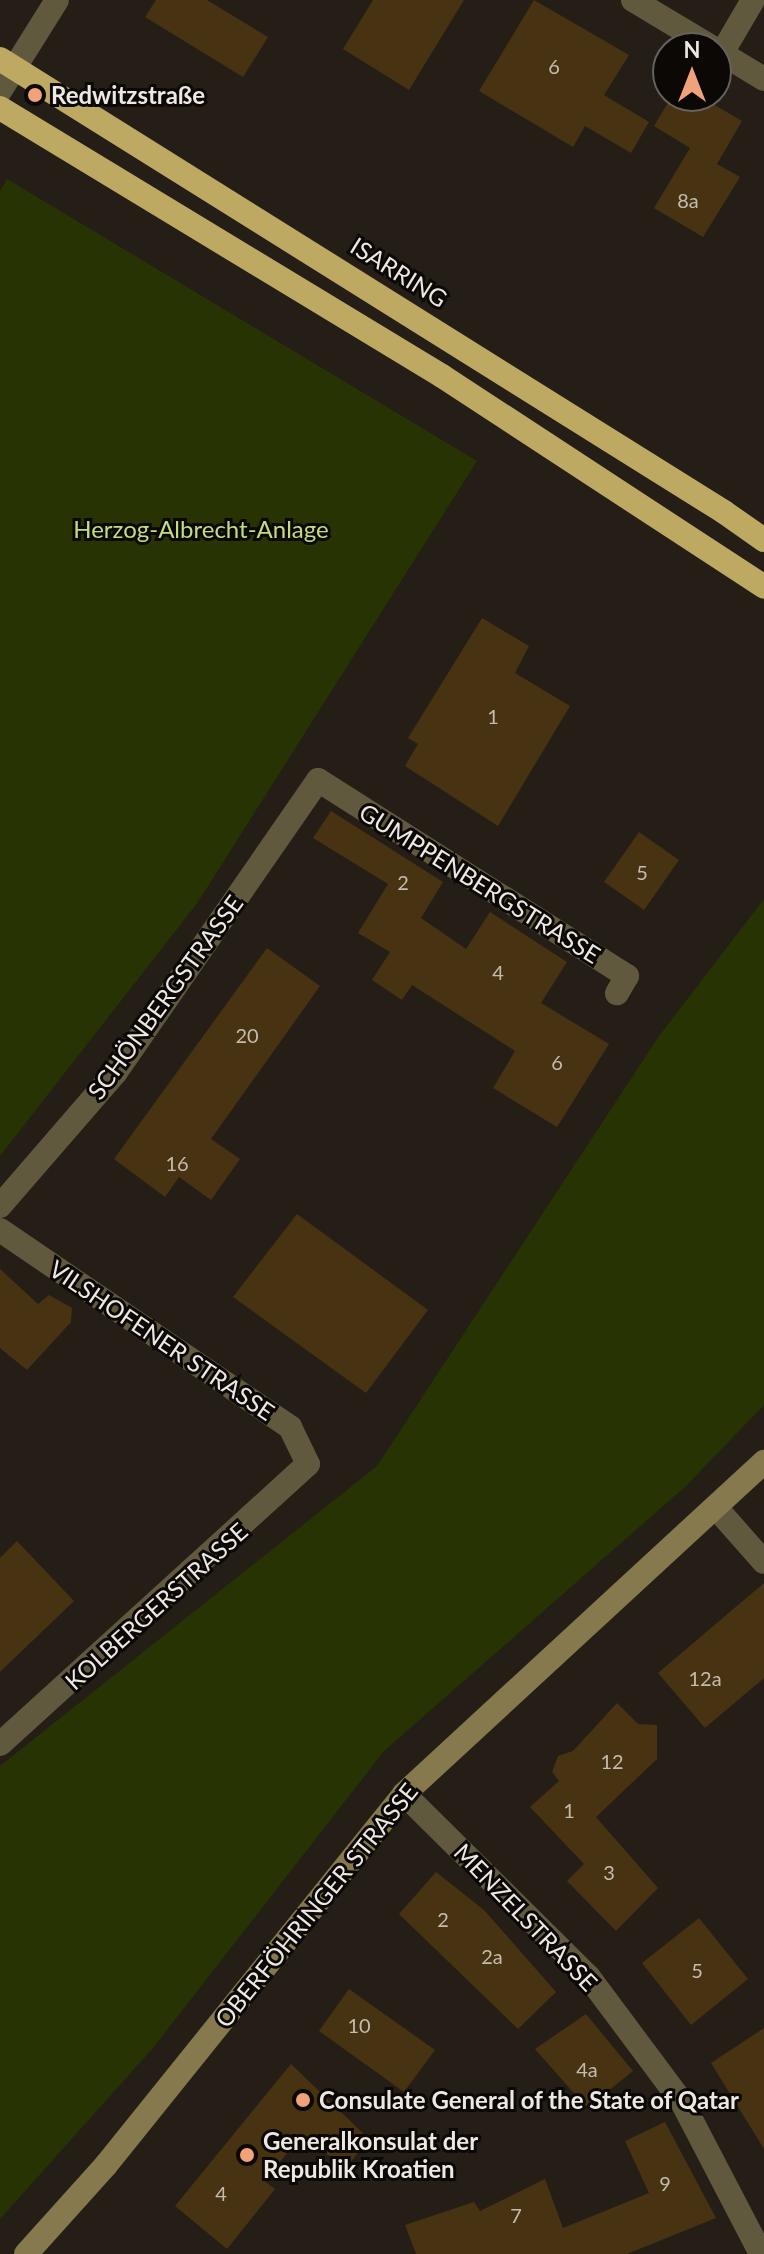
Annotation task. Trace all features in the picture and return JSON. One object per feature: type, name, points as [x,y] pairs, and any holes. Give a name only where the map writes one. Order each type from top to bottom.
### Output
[{"type":"highway","name":"ISARRING","points":[[0,59],[764,540]]},
{"type":"highway","points":[[0,108],[442,376],[764,587]]},
{"type":"main road","name":"OBERFÖHRINGER STRASSE","points":[[31,2250],[404,1794],[552,1651],[718,1510],[764,1462]]},
{"type":"street","points":[[0,91],[57,0]]},
{"type":"street","points":[[633,0],[687,32]]},
{"type":"street","points":[[730,32],[753,0]]},
{"type":"street","points":[[732,59],[764,79]]},
{"type":"street","name":"GUMPPENBERGSTRASSE","points":[[318,780],[627,976],[617,993]]},
{"type":"street","name":"SCHÖNBERGSTRASSE","points":[[0,1206],[116,1072],[318,780]]},
{"type":"street","name":"VILSHOFENER STRASSE","points":[[0,1230],[290,1427],[308,1464]]},
{"type":"street","name":"KOLBERGERSTRASSE","points":[[0,1744],[308,1464]]},
{"type":"street","points":[[718,1510],[764,1562]]},
{"type":"street","name":"MENZELSTRASSE","points":[[404,1794],[588,1976],[682,2102],[761,2254]]},
{"type":"green space","name":"Herzog-Albrecht-Anlage","points":[[7,179],[477,461],[198,902],[0,1156],[0,191]]},
{"type":"green space","points":[[764,899],[764,1405],[686,1486],[384,1751],[153,2048],[0,2219],[0,1766],[377,1466],[659,1036]]},
{"type":"building","points":[[156,0],[207,0],[268,37],[243,77],[145,17]]},
{"type":"building","points":[[373,0],[464,0],[409,90],[343,49]]},
{"type":"building","points":[[534,0],[629,55],[604,95],[649,122],[631,153],[585,126],[573,147],[479,91]]},
{"type":"building","points":[[662,112],[727,112],[742,121],[717,164],[740,177],[703,237],[654,208],[690,148],[654,126]]},
{"type":"building","points":[[482,618],[529,646],[515,673],[570,706],[498,826],[405,766],[418,744],[408,738]]},
{"type":"building","points":[[331,811],[443,882],[421,918],[466,949],[490,912],[567,962],[541,1003],[609,1044],[557,1127],[493,1088],[515,1051],[412,985],[402,1000],[372,980],[390,952],[358,933],[388,884],[313,838]]},
{"type":"building","points":[[639,832],[679,860],[644,910],[604,882]]},
{"type":"building","points":[[267,948],[320,986],[211,1139],[240,1159],[211,1200],[179,1177],[165,1197],[114,1159]]},
{"type":"building","points":[[297,1214],[428,1310],[366,1393],[233,1297]]},
{"type":"building","points":[[0,1269],[38,1304],[49,1295],[72,1308],[71,1322],[27,1370],[0,1348]]},
{"type":"building","points":[[17,1541],[74,1601],[0,1672],[0,1558]]},
{"type":"building","points":[[764,1583],[764,1678],[705,1728],[658,1673]]},
{"type":"building","points":[[617,1703],[638,1724],[657,1725],[657,1759],[596,1817],[658,1888],[616,1931],[567,1881],[584,1864],[530,1807],[559,1781],[552,1772],[558,1756],[573,1751]]},
{"type":"building","points":[[436,1872],[484,1910],[556,1992],[518,2029],[399,1914]]},
{"type":"building","points":[[699,1918],[748,1979],[691,2025],[642,1963]]},
{"type":"building","points":[[349,1989],[435,2050],[404,2092],[319,2031]]},
{"type":"building","points":[[586,2014],[633,2071],[587,2108],[535,2049]]},
{"type":"building","points":[[764,2028],[764,2149],[711,2063]]},
{"type":"building","points":[[291,2064],[369,2139],[345,2169],[303,2134],[264,2181],[275,2189],[227,2249],[175,2206]]},
{"type":"building","points":[[665,2122],[716,2218],[627,2254],[416,2254],[405,2225],[474,2202],[480,2211],[545,2179],[563,2228],[649,2193],[625,2141]]},
{"type":"place","name":"Redwitzstraße","points":[[35,95]]},
{"type":"place","name":"Consulate General of the State of Qatar","points":[[303,2100]]},
{"type":"place","name":"Generalkonsulat der Republik Kroatien","points":[[247,2155]]}]
